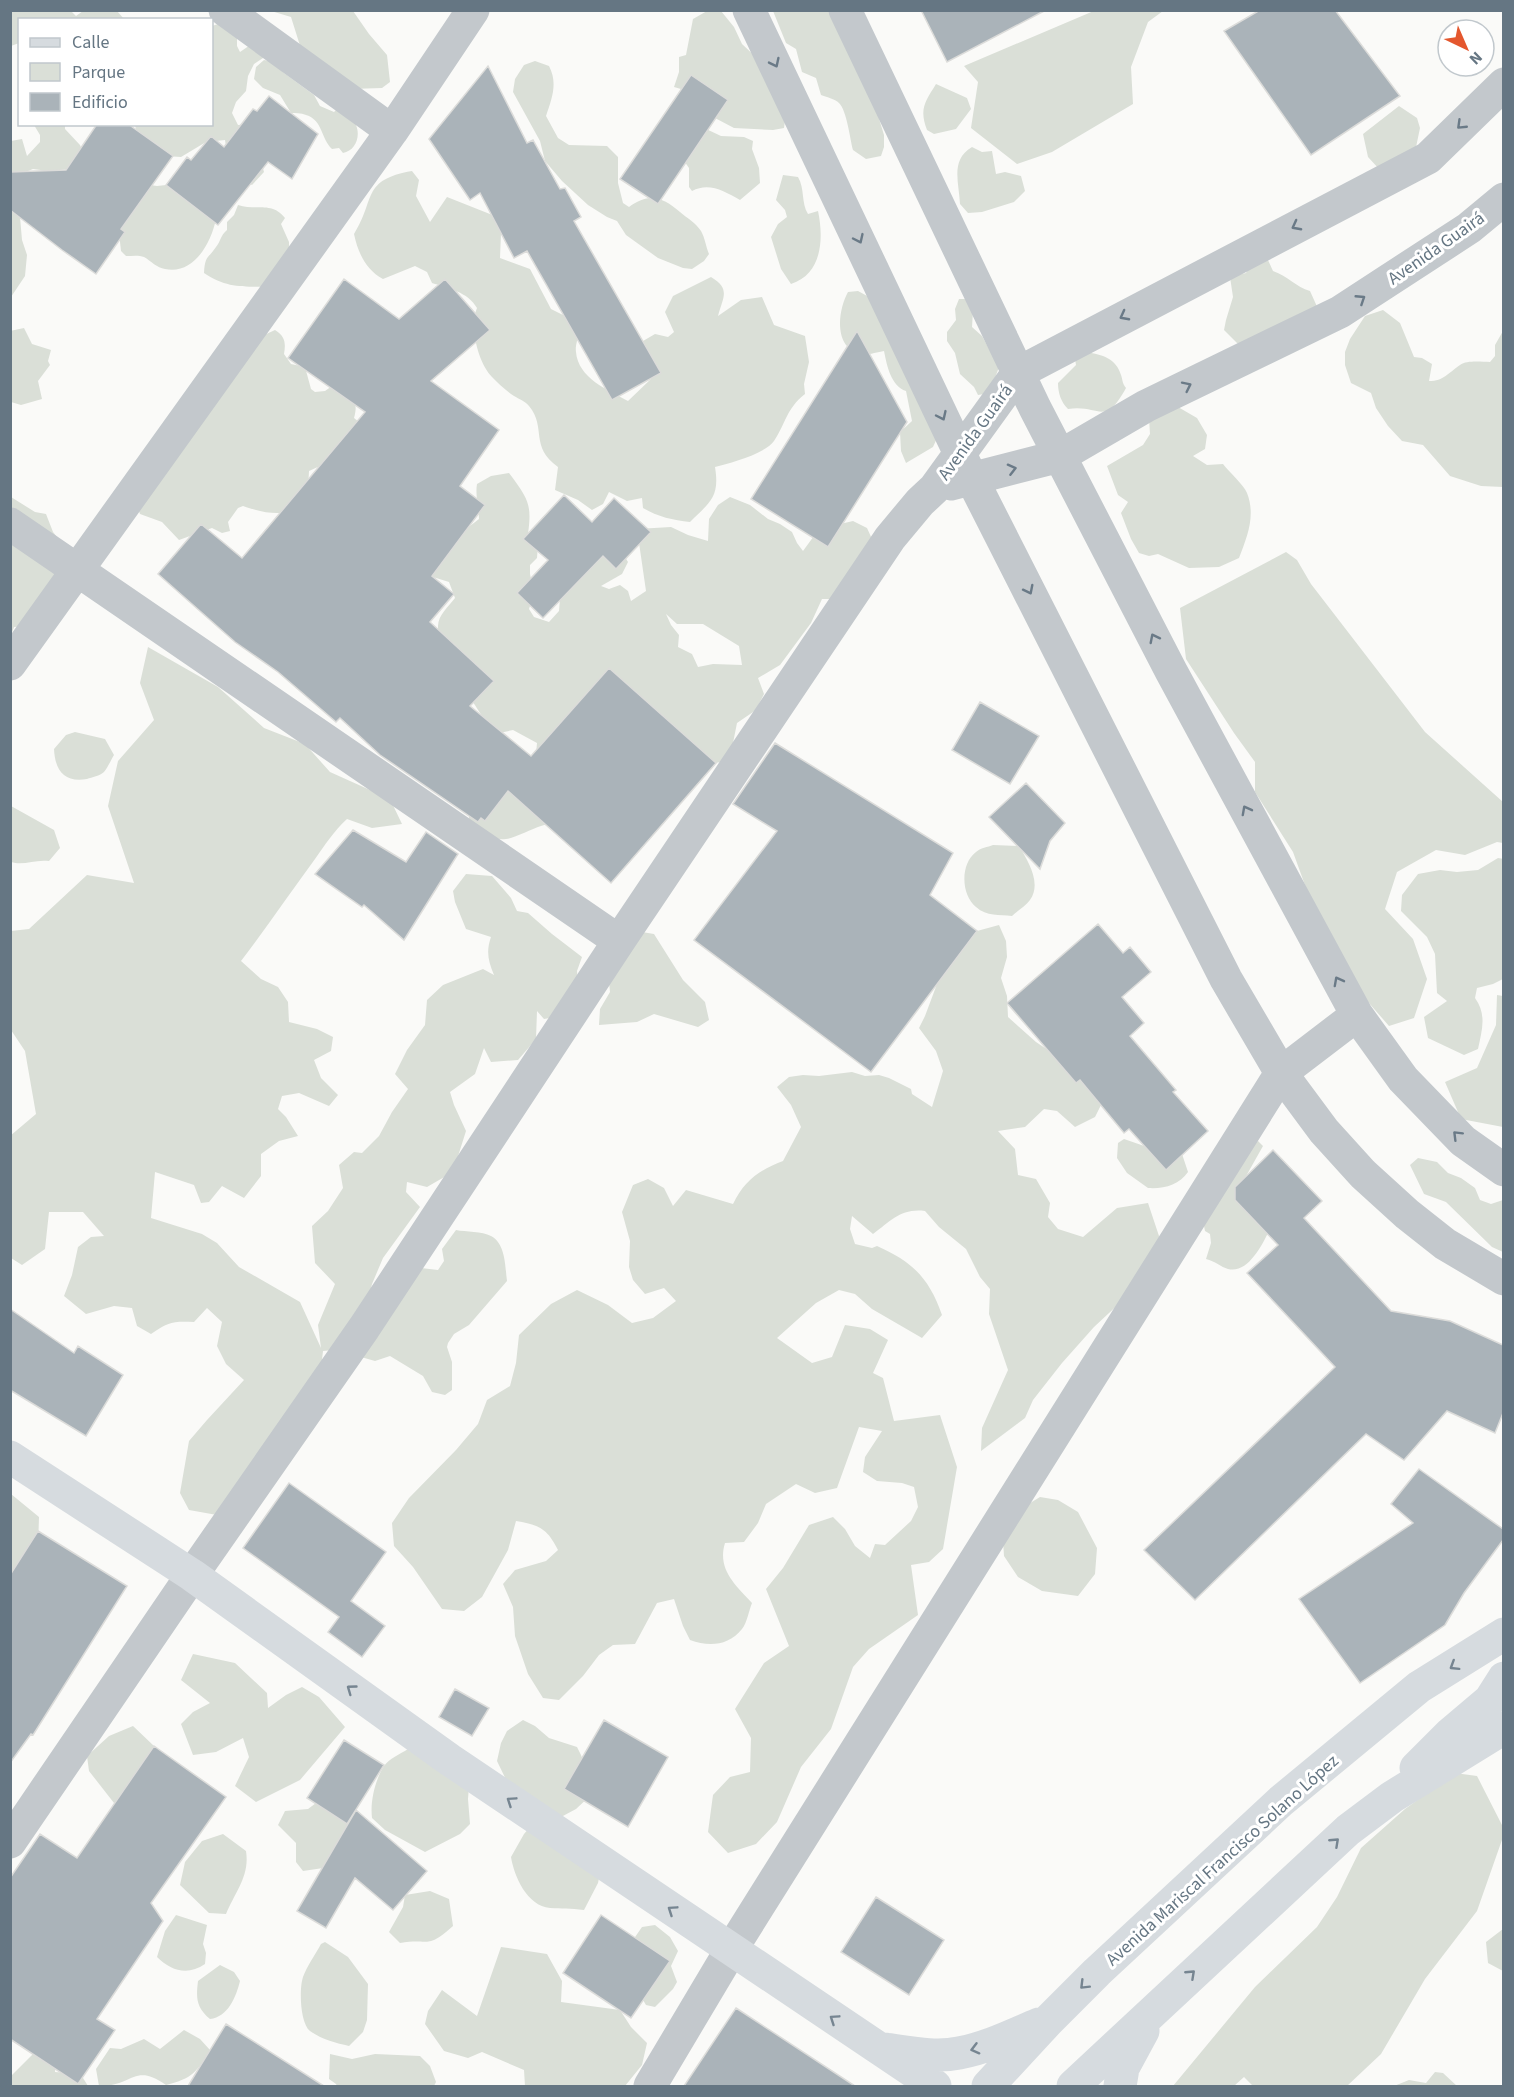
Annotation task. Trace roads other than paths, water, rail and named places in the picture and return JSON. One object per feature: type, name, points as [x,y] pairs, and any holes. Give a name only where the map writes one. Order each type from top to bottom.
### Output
[{"type":"main road","points":[[10,1457],[192,1575],[450,1760],[935,2086]]},
{"type":"main road","name":"Avenida Mariscal Francisco Solano López","points":[[988,2086],[1097,1972],[1281,1801],[1419,1687],[1503,1634]]},
{"type":"main road","points":[[1392,1797],[1421,1761],[1490,1700],[1503,1678]]},
{"type":"main road","points":[[1073,2086],[1348,1830],[1392,1797],[1503,1728]]},
{"type":"main road","points":[[1120,2086],[1123,2068],[1157,2006]]},
{"type":"main road","points":[[878,2048],[929,2054],[957,2054],[982,2048],[1049,2020]]},
{"type":"street","points":[[225,10],[392,131]]},
{"type":"street","points":[[10,663],[392,131],[473,10]]},
{"type":"street","points":[[749,10],[966,466],[1222,971],[1281,1073],[1324,1131],[1363,1174],[1407,1214],[1445,1244],[1503,1279]]},
{"type":"street","points":[[845,10],[1060,456],[1171,671],[1357,1015],[1403,1079],[1463,1141],[1503,1170]]},
{"type":"street","name":"Avenida Guairá","points":[[619,941],[890,538],[920,502],[966,466],[1018,373],[1428,158],[1503,84]]},
{"type":"street","name":"Avenida Guairá","points":[[966,466],[1060,456],[1146,406],[1340,312],[1469,228],[1503,199]]},
{"type":"street","points":[[10,524],[619,941],[364,1328],[10,1842]]},
{"type":"street","points":[[650,2086],[731,1950],[1281,1073],[1357,1015]]}]
